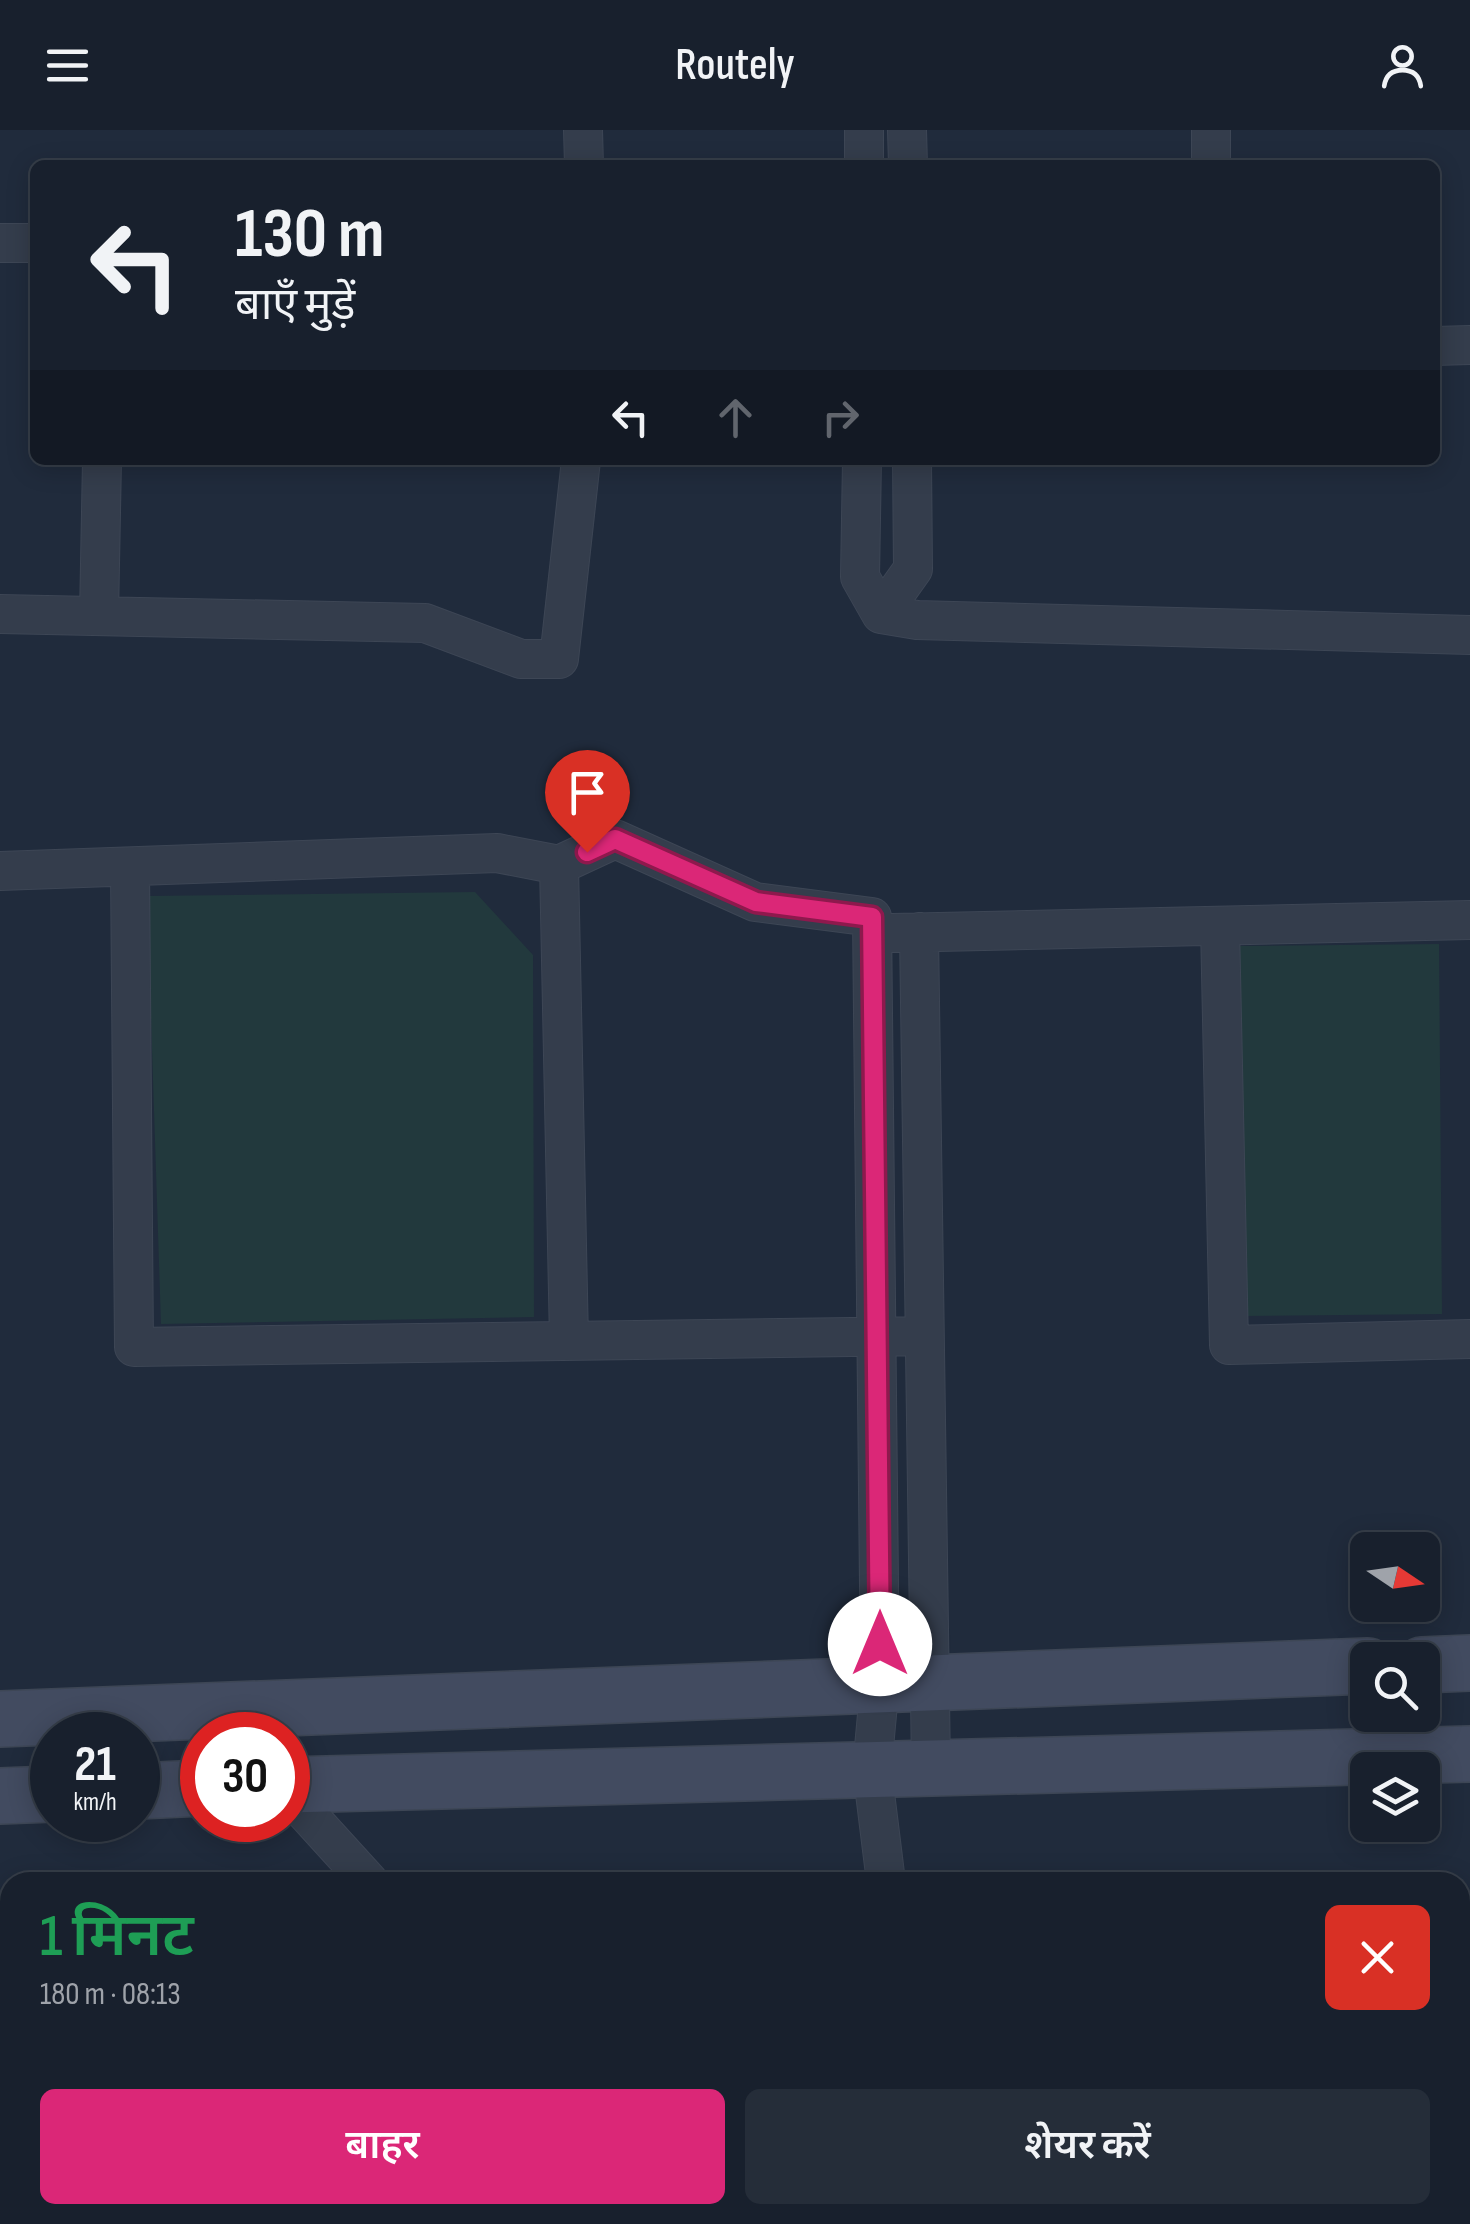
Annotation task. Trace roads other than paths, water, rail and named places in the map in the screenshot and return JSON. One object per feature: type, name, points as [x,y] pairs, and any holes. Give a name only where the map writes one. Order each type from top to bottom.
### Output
[{"type":"street","points":[[583,130],[584,160]]},
{"type":"street","points":[[864,130],[864,160]]},
{"type":"street","points":[[907,130],[908,160]]},
{"type":"street","points":[[1211,130],[1211,160]]},
{"type":"street","points":[[0,243],[30,243]]},
{"type":"street","points":[[1440,346],[1470,345]]},
{"type":"street","points":[[98,616],[102,465]]},
{"type":"street","points":[[0,614],[425,623],[521,660],[559,659],[580,465]]},
{"type":"street","points":[[862,465],[860,577],[881,614]]},
{"type":"street","points":[[881,614],[913,569],[912,465]]},
{"type":"street","points":[[881,614],[917,620],[1470,635]]},
{"type":"street","points":[[0,871],[496,853],[560,865],[615,839],[756,902],[918,932],[1470,920]]},
{"type":"street","points":[[560,865],[569,1341]]},
{"type":"street","points":[[130,869],[134,1347],[924,1336]]},
{"type":"street","points":[[872,925],[878,1337],[904,1682],[931,1768]]},
{"type":"street","points":[[1220,926],[1229,1345],[1470,1339]]},
{"type":"street","points":[[885,1872],[872,1769],[904,1682],[924,1336],[918,932]]},
{"type":"street","points":[[1440,1664],[1470,1663]]},
{"type":"street","points":[[0,1718],[1350,1667]]},
{"type":"street","points":[[310,1784],[1470,1754]]},
{"type":"street","points":[[0,1796],[30,1795]]},
{"type":"street","points":[[310,1817],[359,1872]]}]
